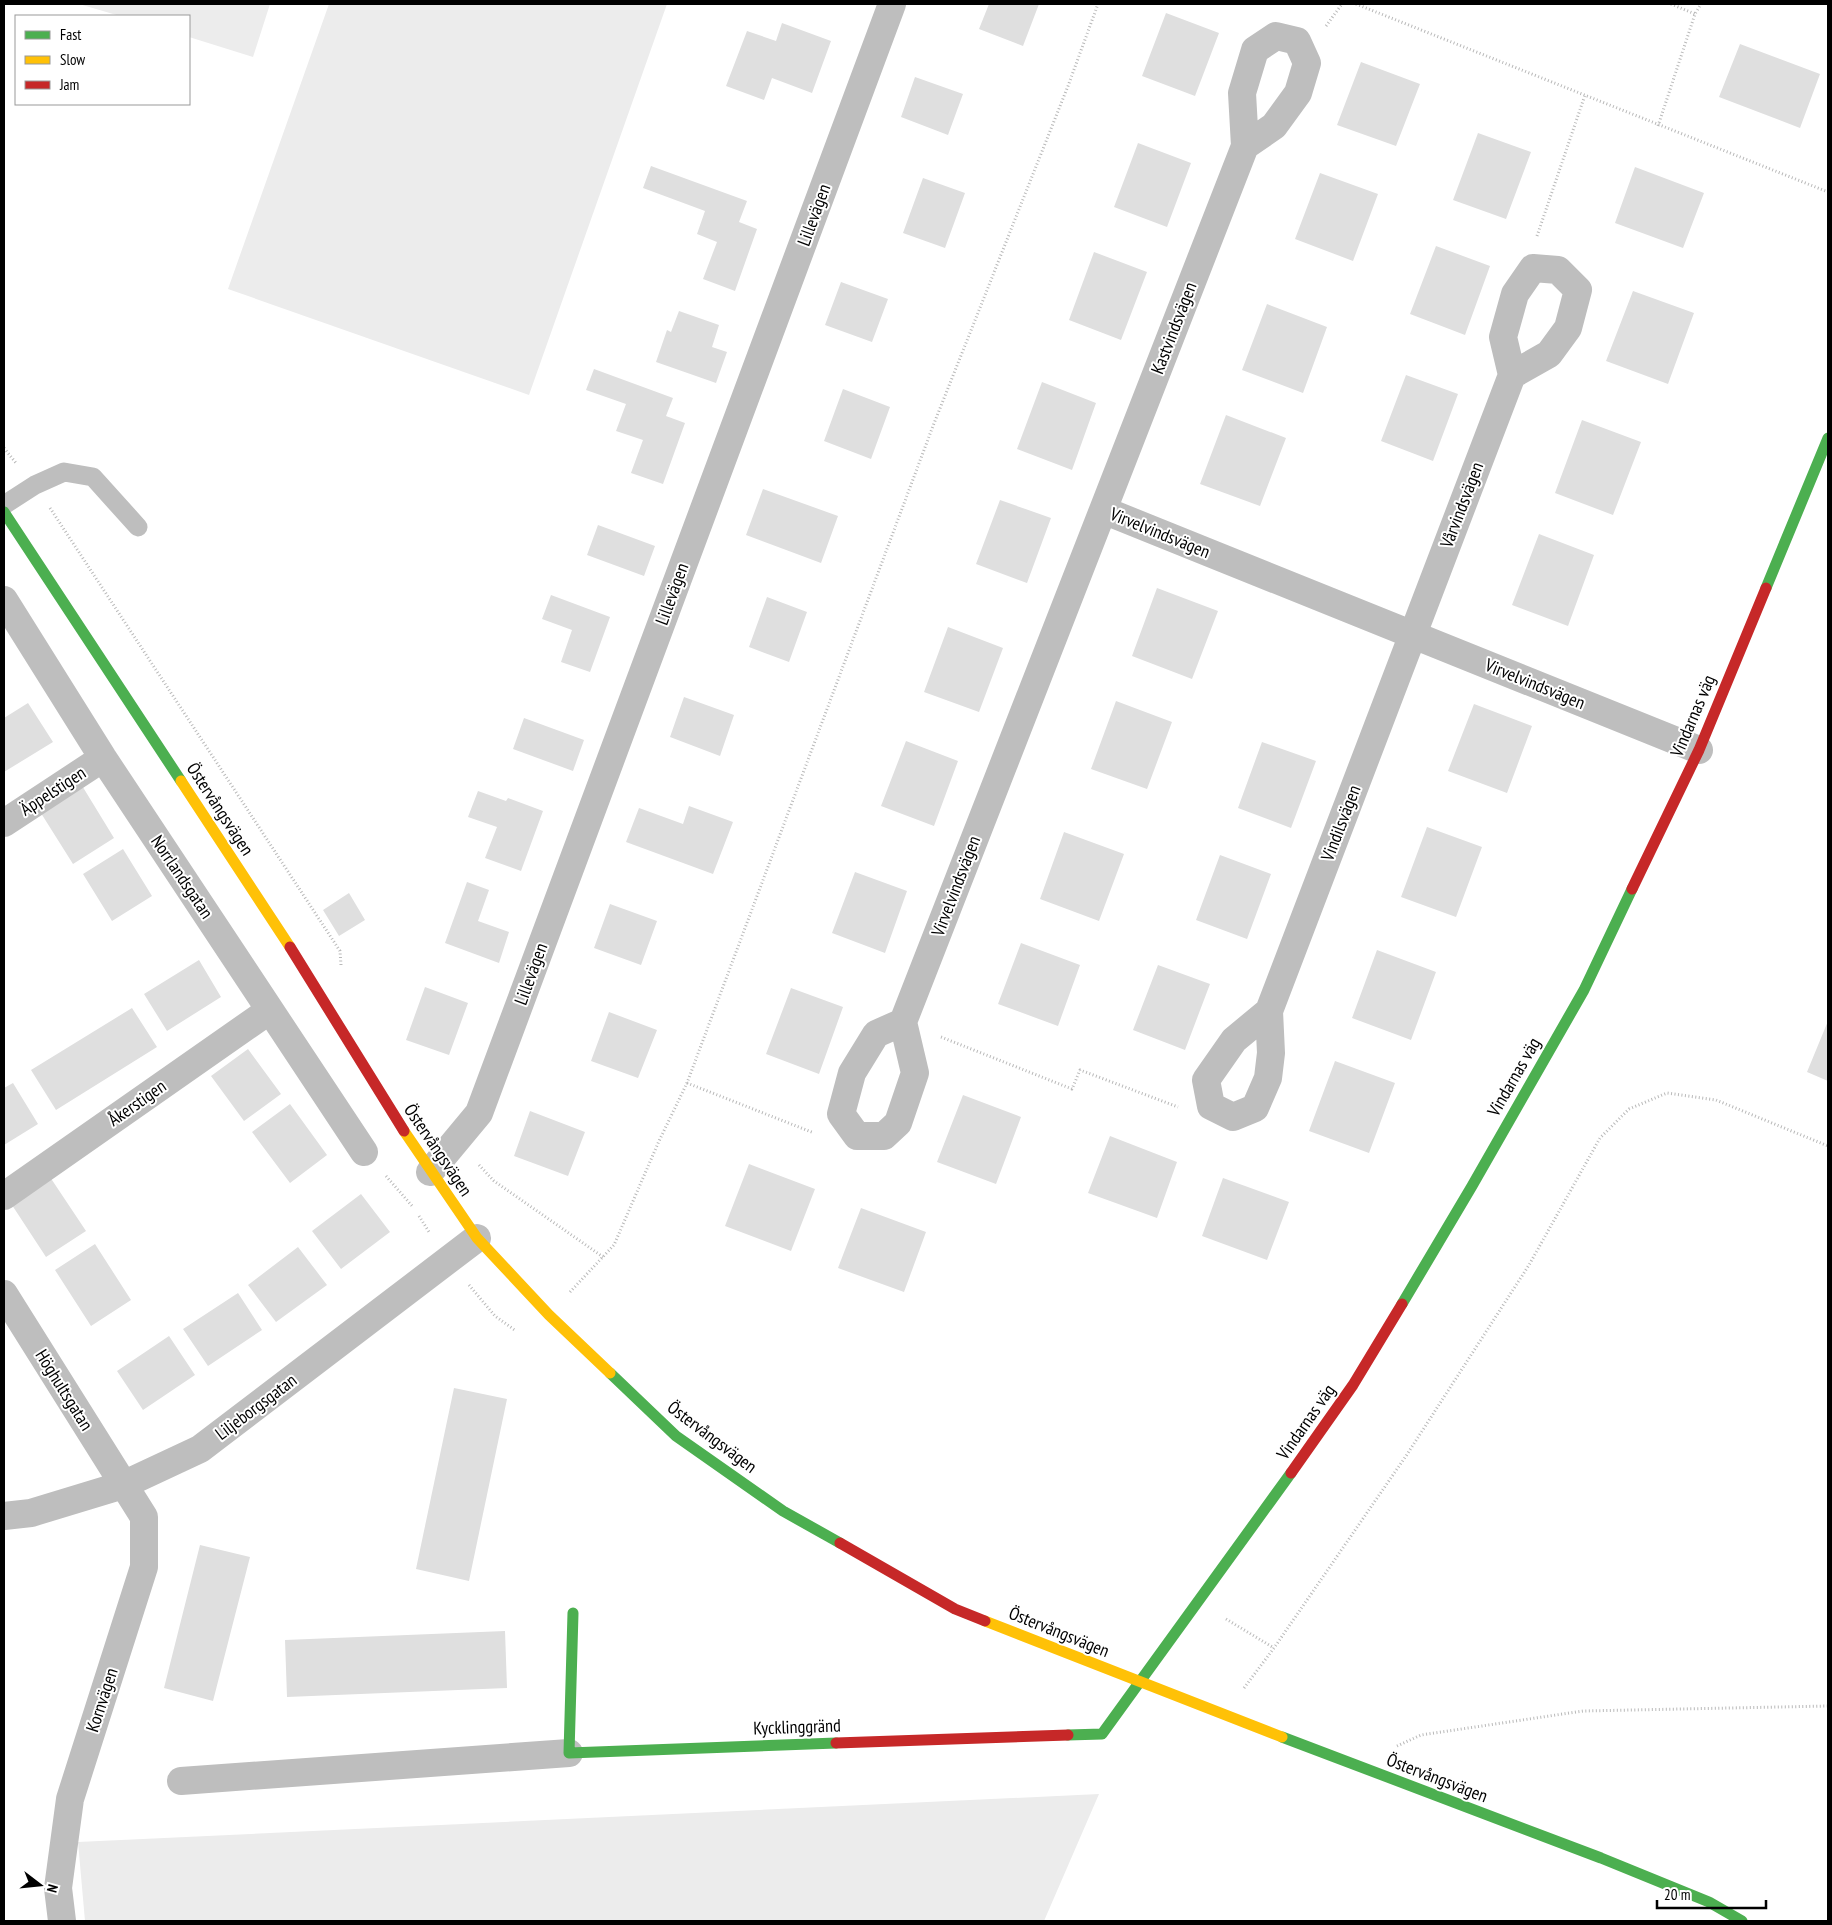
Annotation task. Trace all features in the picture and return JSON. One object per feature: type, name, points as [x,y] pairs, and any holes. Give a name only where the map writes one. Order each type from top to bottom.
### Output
[{"type":"street","name":"Lillevägen","points":[[430,1172],[479,1113],[892,4]]},
{"type":"street","name":"Kastvindsvägen","points":[[1103,510],[1245,146]]},
{"type":"street","points":[[1533,268],[1558,270],[1578,290],[1568,328],[1549,354],[1512,375],[1503,337],[1515,294],[1533,268]]},
{"type":"street","name":"Vårvindsvägen","points":[[1412,635],[1512,375]]},
{"type":"street","name":"Vindarnas väg","points":[[1139,1682],[1261,1517],[1353,1384],[1472,1186],[1584,990],[1698,750],[1828,438]]},
{"type":"street","name":"Virvelvindsvägen","points":[[903,1022],[1103,510],[1698,750]]},
{"type":"street","name":"Östervångsvägen","points":[[4,512],[307,973],[430,1172],[477,1238],[549,1315],[676,1436],[783,1511],[955,1609],[1139,1682],[1601,1858],[1709,1902],[1742,1921]]},
{"type":"street","name":"Norrlandsgatan","points":[[4,600],[102,758],[364,1152]]},
{"type":"street","name":"Vindilsvägen","points":[[1269,1011],[1234,1040],[1206,1080],[1211,1106],[1233,1117],[1255,1108],[1268,1078],[1270,1053],[1269,1011],[1412,635]]},
{"type":"street","name":"Äppelstigen","points":[[4,822],[102,758]]},
{"type":"street","name":"Åkerstigen","points":[[4,1196],[270,1010]]},
{"type":"street","points":[[903,1022],[915,1073],[898,1123],[884,1136],[857,1136],[841,1114],[852,1074],[876,1034],[903,1022]]},
{"type":"street","name":"Liljeborgsgatan","points":[[4,1516],[31,1513],[123,1485],[200,1449],[477,1238]]},
{"type":"street","name":"Höghultsgatan","points":[[4,1294],[123,1485]]},
{"type":"street","name":"Kornvägen","points":[[62,1921],[58,1888],[70,1799],[144,1567],[144,1517],[123,1485]]},
{"type":"street","points":[[181,1781],[569,1753],[573,1613]]},
{"type":"street","name":"Kycklinggränd","points":[[569,1753],[1102,1734],[1139,1682]]},
{"type":"lane","points":[[4,505],[35,485],[64,472],[93,477],[138,527]]},
{"type":"path","points":[[549,1315],[614,1245],[659,1141],[687,1083],[933,426],[1068,86],[1098,4]]},
{"type":"path","points":[[1356,4],[1586,95],[1658,126],[1828,192]]},
{"type":"path","points":[[1671,4],[1695,14]]},
{"type":"path","points":[[1658,126],[1695,14],[1701,4]]},
{"type":"path","points":[[1533,268],[1534,245],[1586,95]]},
{"type":"path","points":[[4,448],[35,485],[340,952],[342,967]]},
{"type":"path","points":[[903,1022],[1072,1089],[1080,1070],[1190,1111],[1211,1106]]},
{"type":"path","points":[[687,1083],[824,1137],[857,1136]]},
{"type":"path","points":[[1225,1715],[1274,1648],[1406,1456],[1529,1265],[1600,1138],[1629,1109],[1667,1093],[1716,1100],[1828,1146]]},
{"type":"path","points":[[457,1140],[494,1181],[603,1257]]},
{"type":"path","points":[[1198,1602],[1274,1648]]},
{"type":"path","points":[[1355,1765],[1420,1735],[1583,1711],[1828,1706]]},
{"type":"shaded area","points":[[79,4],[270,4],[253,57],[190,37],[190,15],[117,15]]},
{"type":"shaded area","points":[[329,4],[667,4],[529,395],[228,289]]},
{"type":"shaded area","points":[[1099,1794],[1044,1921],[85,1921],[78,1842]]},
{"type":"building","points":[[989,4],[1039,4],[1023,46],[979,29]]},
{"type":"building","points":[[1166,13],[1219,33],[1195,96],[1142,76]]},
{"type":"building","points":[[782,23],[831,41],[812,93],[772,78],[764,100],[726,86],[747,31],[776,41]]},
{"type":"building","points":[[1740,44],[1820,74],[1800,128],[1719,97]]},
{"type":"building","points":[[1361,62],[1420,84],[1396,146],[1337,125]]},
{"type":"building","points":[[915,77],[963,94],[948,135],[901,117]]},
{"type":"building","points":[[1478,133],[1531,152],[1506,219],[1453,200]]},
{"type":"building","points":[[1138,143],[1191,163],[1167,227],[1114,207]]},
{"type":"building","points":[[651,166],[747,201],[739,222],[757,229],[735,291],[703,279],[717,242],[697,234],[705,211],[643,188]]},
{"type":"building","points":[[1635,167],[1704,193],[1683,248],[1615,223]]},
{"type":"building","points":[[1320,173],[1378,194],[1353,261],[1295,239]]},
{"type":"building","points":[[923,178],[965,193],[945,248],[903,233]]},
{"type":"building","points":[[1436,246],[1490,266],[1465,335],[1410,314]]},
{"type":"building","points":[[1094,252],[1147,272],[1121,340],[1069,320]]},
{"type":"building","points":[[841,282],[888,299],[872,342],[825,325]]},
{"type":"building","points":[[1633,291],[1694,313],[1668,384],[1606,361]]},
{"type":"building","points":[[1267,304],[1327,327],[1303,393],[1242,370]]},
{"type":"building","points":[[679,311],[719,325],[712,347],[727,352],[716,383],[656,362],[667,330],[671,332]]},
{"type":"building","points":[[594,369],[673,398],[666,416],[685,423],[663,484],[631,473],[643,440],[616,431],[626,404],[586,390]]},
{"type":"building","points":[[1406,375],[1458,394],[1433,461],[1381,441]]},
{"type":"building","points":[[1042,382],[1096,403],[1072,470],[1017,449]]},
{"type":"building","points":[[843,389],[890,407],[871,459],[824,441]]},
{"type":"building","points":[[1226,415],[1286,438],[1260,506],[1200,484]]},
{"type":"building","points":[[1582,420],[1641,442],[1613,515],[1555,493]]},
{"type":"building","points":[[763,489],[838,516],[821,563],[746,535]]},
{"type":"building","points":[[1000,500],[1051,518],[1027,583],[976,564]]},
{"type":"building","points":[[598,525],[655,546],[644,576],[587,555]]},
{"type":"building","points":[[1539,534],[1594,555],[1568,626],[1512,605]]},
{"type":"building","points":[[1157,588],[1218,611],[1192,679],[1132,656]]},
{"type":"building","points":[[551,595],[610,617],[590,672],[561,662],[572,630],[542,619]]},
{"type":"building","points":[[767,597],[807,612],[789,662],[749,647]]},
{"type":"building","points":[[948,627],[1003,648],[979,712],[924,692]]},
{"type":"building","points":[[684,697],[734,715],[720,756],[670,737]]},
{"type":"building","points":[[1116,701],[1172,722],[1147,789],[1091,769]]},
{"type":"building","points":[[28,703],[53,742],[4,772],[4,718]]},
{"type":"building","points":[[1474,704],[1532,726],[1507,793],[1448,771]]},
{"type":"building","points":[[524,718],[584,740],[573,771],[513,749]]},
{"type":"building","points":[[906,741],[958,761],[934,826],[881,806]]},
{"type":"building","points":[[1262,742],[1316,761],[1291,828],[1238,808]]},
{"type":"building","points":[[81,784],[114,838],[73,864],[39,810]]},
{"type":"building","points":[[478,791],[506,801],[508,798],[543,811],[521,871],[485,858],[497,827],[468,817]]},
{"type":"building","points":[[689,806],[733,822],[713,874],[626,842],[639,808],[683,824]]},
{"type":"building","points":[[1427,827],[1482,847],[1456,917],[1401,897]]},
{"type":"building","points":[[1064,832],[1124,854],[1099,921],[1040,899]]},
{"type":"building","points":[[123,849],[152,896],[112,921],[83,874]]},
{"type":"building","points":[[1220,855],[1271,874],[1247,939],[1196,920]]},
{"type":"building","points":[[855,872],[907,891],[885,953],[832,933]]},
{"type":"building","points":[[467,882],[489,890],[478,921],[509,932],[499,963],[445,943]]},
{"type":"building","points":[[349,893],[365,920],[339,936],[323,910]]},
{"type":"building","points":[[610,904],[657,921],[641,965],[594,948]]},
{"type":"building","points":[[1021,943],[1080,965],[1058,1026],[998,1004]]},
{"type":"building","points":[[1377,950],[1436,972],[1411,1040],[1352,1018]]},
{"type":"building","points":[[199,960],[221,997],[167,1031],[144,994]]},
{"type":"building","points":[[1158,965],[1210,984],[1185,1050],[1133,1030]]},
{"type":"building","points":[[425,987],[468,1003],[449,1055],[406,1040]]},
{"type":"building","points":[[791,988],[843,1007],[819,1074],[766,1054]]},
{"type":"building","points":[[132,1008],[157,1047],[56,1110],[31,1070]]},
{"type":"building","points":[[609,1012],[657,1030],[638,1078],[591,1061]]},
{"type":"building","points":[[1828,1021],[1828,1081],[1807,1072]]},
{"type":"building","points":[[248,1049],[281,1094],[244,1121],[211,1076]]},
{"type":"building","points":[[1335,1061],[1395,1083],[1369,1153],[1309,1131]]},
{"type":"building","points":[[13,1083],[38,1124],[4,1145],[4,1088]]},
{"type":"building","points":[[963,1095],[1021,1117],[996,1184],[937,1162]]},
{"type":"building","points":[[290,1104],[327,1155],[290,1183],[252,1132]]},
{"type":"building","points":[[530,1111],[585,1132],[568,1176],[514,1156]]},
{"type":"building","points":[[1110,1136],[1177,1162],[1157,1218],[1088,1193]]},
{"type":"building","points":[[749,1164],[815,1189],[791,1251],[725,1226]]},
{"type":"building","points":[[50,1177],[86,1231],[46,1257],[10,1202]]},
{"type":"building","points":[[1223,1178],[1289,1202],[1267,1260],[1202,1236]]},
{"type":"building","points":[[361,1194],[390,1232],[341,1269],[312,1231]]},
{"type":"building","points":[[861,1208],[926,1232],[904,1292],[838,1268]]},
{"type":"building","points":[[95,1244],[131,1300],[91,1326],[55,1270]]},
{"type":"building","points":[[298,1247],[327,1285],[276,1322],[248,1285]]},
{"type":"building","points":[[238,1293],[262,1330],[208,1366],[183,1329]]},
{"type":"building","points":[[169,1336],[195,1375],[143,1410],[117,1371]]},
{"type":"building","points":[[454,1388],[507,1399],[469,1581],[416,1569]]},
{"type":"building","points":[[200,1545],[250,1557],[213,1701],[164,1688]]},
{"type":"building","points":[[505,1631],[507,1688],[287,1697],[285,1640]]},
{"type":"traffic: fast","points":[[1766,588],[1828,438]]},
{"type":"traffic: fast","points":[[4,512],[181,781]]},
{"type":"traffic: fast","points":[[1402,1304],[1584,990],[1632,889]]},
{"type":"traffic: fast","points":[[610,1373],[676,1436],[783,1511],[840,1543]]},
{"type":"traffic: fast","points":[[1068,1735],[1102,1734],[1291,1473]]},
{"type":"traffic: fast","points":[[573,1613],[569,1753],[836,1743]]},
{"type":"traffic: fast","points":[[1282,1737],[1601,1858],[1709,1902],[1742,1921]]},
{"type":"traffic: slow","points":[[181,781],[290,947]]},
{"type":"traffic: slow","points":[[404,1131],[477,1238],[549,1315],[610,1373]]},
{"type":"traffic: slow","points":[[985,1621],[1282,1737]]},
{"type":"traffic: jam","points":[[1632,889],[1699,750],[1766,588]]},
{"type":"traffic: jam","points":[[290,947],[404,1131]]},
{"type":"traffic: jam","points":[[1291,1473],[1353,1385],[1402,1304]]},
{"type":"traffic: jam","points":[[840,1543],[955,1609],[985,1621]]},
{"type":"traffic: jam","points":[[836,1743],[1068,1735]]}]
